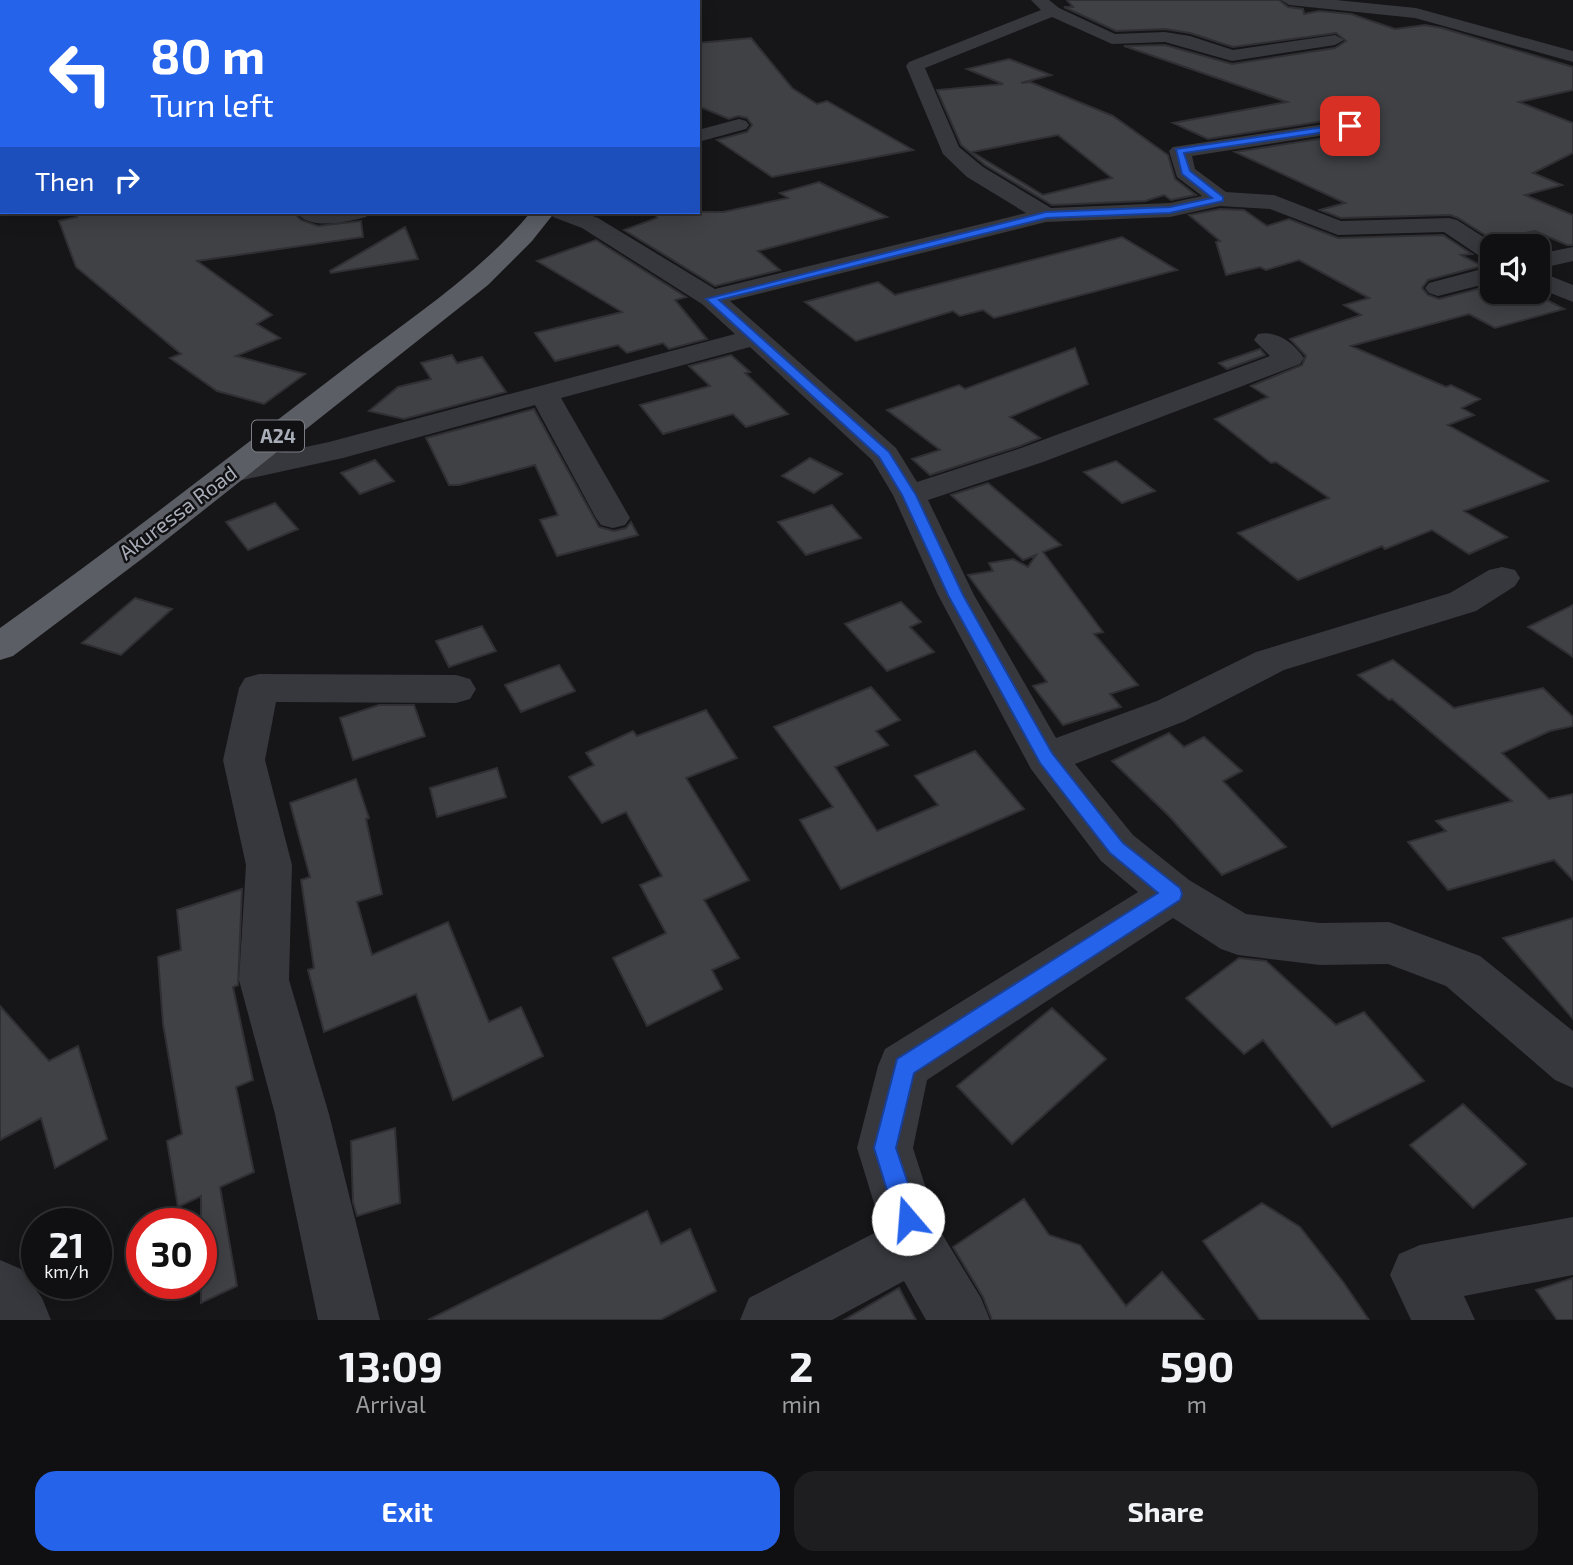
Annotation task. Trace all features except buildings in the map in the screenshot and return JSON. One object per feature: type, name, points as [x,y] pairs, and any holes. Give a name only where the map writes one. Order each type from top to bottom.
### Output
[{"type":"highway","name":"Akuressa Road","points":[[3,633],[221,454],[486,247],[517,214]]},
{"type":"highway","name":"Akuressa Road","points":[[3,633],[233,472],[467,288],[530,230],[542,214]]},
{"type":"street","points":[[1289,0],[1416,13],[1573,57]]},
{"type":"street","points":[[1046,215],[975,172],[950,150],[915,66],[1046,6],[1112,39],[1164,37],[1184,40],[1233,56],[1335,40]]},
{"type":"street","points":[[700,135],[738,125]]},
{"type":"street","points":[[1220,199],[1185,172],[1180,151],[1350,126]]},
{"type":"street","points":[[711,299],[1046,215],[1170,210],[1220,199],[1274,202],[1338,229],[1408,224],[1449,225],[1480,245]]},
{"type":"street","points":[[311,214],[336,214]]},
{"type":"street","points":[[566,214],[590,223],[711,299],[885,454],[909,495],[956,595],[1046,758],[1117,848],[1173,894],[1238,934],[1320,944],[1389,943],[1463,971],[1573,1063]]},
{"type":"street","points":[[1550,259],[1573,254]]},
{"type":"street","points":[[1438,288],[1480,277]]},
{"type":"street","points":[[1550,284],[1573,294]]},
{"type":"street","points":[[233,472],[332,451],[753,338]]},
{"type":"street","points":[[909,495],[1031,455],[1290,358],[1268,340]]},
{"type":"street","points":[[544,394],[613,518]]},
{"type":"street","points":[[1046,758],[1171,711],[1269,661],[1463,602],[1502,578]]},
{"type":"street","points":[[349,1320],[302,1114],[264,980],[269,865],[244,760],[259,688],[456,689]]},
{"type":"street","points":[[959,1320],[915,1243],[885,1148],[904,1066],[1173,894]]},
{"type":"street","points":[[771,1320],[915,1243]]},
{"type":"street","points":[[1444,1320],[1420,1275],[1573,1247]]},
{"type":"street","points":[[0,1290],[20,1320]]},
{"type":"route","points":[[908,1219],[885,1148],[904,1066],[1173,894],[1117,848],[1046,758],[956,595],[909,495],[885,454],[711,299],[1046,215],[1170,210],[1220,199],[1185,172],[1180,151],[1350,126]]}]
